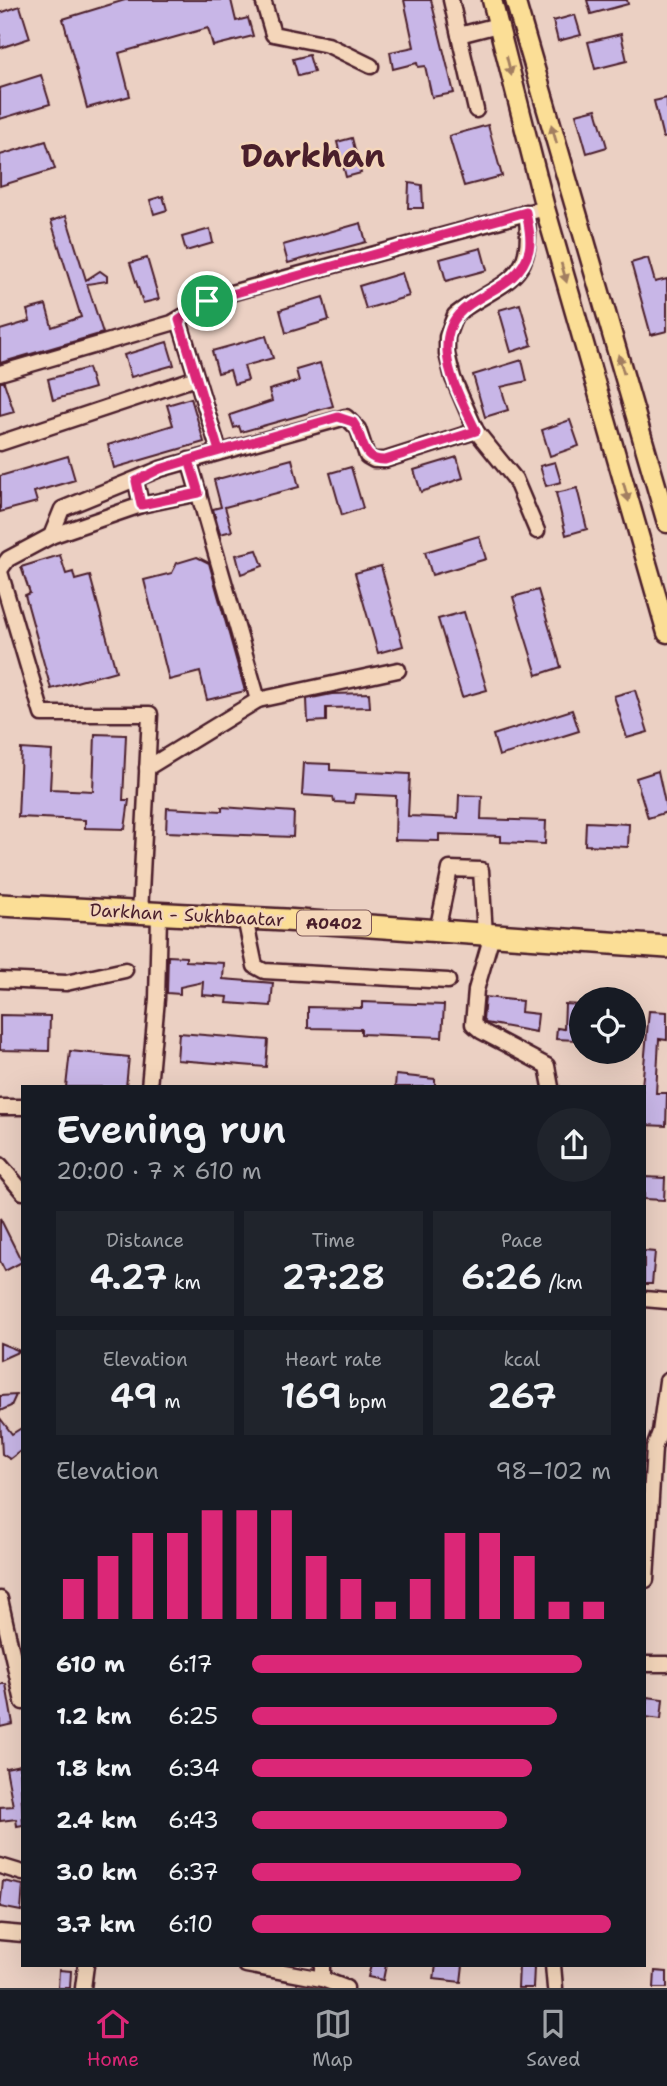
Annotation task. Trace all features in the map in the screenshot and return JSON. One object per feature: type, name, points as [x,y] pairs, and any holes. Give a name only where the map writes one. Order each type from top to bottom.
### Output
[{"type":"highway","name":"Darkhan - Sukhbaatar","points":[[0,905],[245,918],[667,947]]},
{"type":"main road","points":[[492,0],[545,208],[667,633]]},
{"type":"main road","points":[[515,0],[632,403],[661,478],[667,523]]},
{"type":"main road","points":[[603,411],[614,399],[632,403]]},
{"type":"street","points":[[263,0],[273,34],[328,46],[371,66]]},
{"type":"street","points":[[451,0],[477,110]]},
{"type":"street","points":[[459,35],[498,24]]},
{"type":"street","points":[[0,373],[179,320],[216,297],[545,208]]},
{"type":"street","points":[[526,212],[530,249],[523,264],[511,279],[455,315],[449,325],[447,354],[476,431],[514,479],[537,531]]},
{"type":"street","points":[[179,320],[219,451]]},
{"type":"street","points":[[0,443],[196,378]]},
{"type":"street","points":[[51,536],[62,509],[160,469],[338,417],[353,422],[368,456],[374,460],[385,460],[476,431]]},
{"type":"street","points":[[189,460],[257,701]]},
{"type":"street","points":[[136,481],[141,505]]},
{"type":"street","points":[[149,1085],[156,1018],[149,915],[147,768],[150,714],[42,714],[0,571],[8,559],[51,536],[141,505],[199,493]]},
{"type":"street","points":[[147,768],[257,701],[398,670]]},
{"type":"street","points":[[437,931],[450,869],[481,870],[489,935],[473,1024],[481,1031],[547,1066],[551,1085]]},
{"type":"street","points":[[245,918],[255,966],[264,971],[447,981]]},
{"type":"street","points":[[0,980],[66,983],[125,970]]},
{"type":"street","points":[[0,1107],[21,1107]]},
{"type":"street","points":[[0,1165],[21,1190]]},
{"type":"street","points":[[646,1299],[667,1301]]},
{"type":"street","points":[[646,1580],[654,1448],[663,1432],[667,1381]]},
{"type":"street","points":[[0,1599],[21,1693]]},
{"type":"street","points":[[646,1664],[667,1664]]},
{"type":"street","points":[[0,1866],[21,1872]]},
{"type":"street","points":[[0,1932],[21,1934]]},
{"type":"street","points":[[83,1988],[86,1967]]},
{"type":"street","points":[[268,1967],[322,1972],[346,1988]]},
{"type":"street","points":[[553,1967],[555,1988]]},
{"type":"building","points":[[125,0],[231,0],[236,21],[248,18],[253,36],[213,46],[208,28],[119,53],[130,96],[87,108],[63,19]]},
{"type":"building","points":[[404,0],[431,0],[454,93],[432,97],[425,66],[418,67],[417,63],[393,69],[390,52],[414,47]]},
{"type":"building","points":[[587,0],[627,0],[628,4],[591,14]]},
{"type":"building","points":[[20,6],[30,38],[0,48],[0,13]]},
{"type":"building","points":[[575,15],[581,35],[558,41],[553,21]]},
{"type":"building","points":[[621,34],[627,61],[595,69],[588,42]]},
{"type":"building","points":[[309,55],[314,72],[298,76],[293,59]]},
{"type":"building","points":[[41,75],[50,104],[0,119],[0,88]]},
{"type":"building","points":[[667,98],[667,137],[663,138],[654,101]]},
{"type":"building","points":[[596,109],[607,147],[587,153],[576,114]]},
{"type":"building","points":[[488,125],[502,176],[464,186],[449,136]]},
{"type":"building","points":[[352,138],[361,173],[346,177],[337,142]]},
{"type":"building","points":[[46,141],[55,169],[0,186],[0,155]]},
{"type":"building","points":[[409,183],[422,185],[423,208],[408,208]]},
{"type":"building","points":[[163,196],[167,210],[154,214],[150,200]]},
{"type":"building","points":[[66,216],[86,280],[100,271],[107,276],[107,281],[87,284],[103,333],[0,363],[0,330],[30,321],[27,310],[46,305],[52,327],[81,317],[51,221]]},
{"type":"building","points":[[361,223],[366,242],[288,263],[283,245]]},
{"type":"building","points":[[210,229],[213,243],[186,251],[182,237]]},
{"type":"building","points":[[481,248],[487,270],[446,281],[440,259]]},
{"type":"building","points":[[147,258],[159,299],[143,303],[130,263]]},
{"type":"building","points":[[648,258],[655,282],[667,279],[667,331],[651,335],[631,263]]},
{"type":"building","points":[[402,273],[409,296],[366,309],[359,286]]},
{"type":"building","points":[[323,297],[329,320],[286,333],[280,310]]},
{"type":"building","points":[[520,304],[532,345],[511,352],[499,310]]},
{"type":"building","points":[[266,336],[273,358],[244,366],[248,380],[234,384],[230,370],[218,373],[212,351]]},
{"type":"building","points":[[167,342],[174,365],[131,377],[124,355]]},
{"type":"building","points":[[522,360],[527,381],[501,387],[508,410],[485,417],[473,375]]},
{"type":"building","points":[[320,363],[333,406],[241,432],[239,426],[234,428],[230,415],[272,401],[269,390],[299,381],[296,370]]},
{"type":"building","points":[[88,368],[94,388],[53,400],[48,379]]},
{"type":"building","points":[[0,382],[4,382],[14,412],[0,416]]},
{"type":"building","points":[[191,398],[204,442],[114,468],[108,445],[173,425],[167,405]]},
{"type":"building","points":[[570,420],[579,446],[550,456],[542,430]]},
{"type":"building","points":[[68,456],[75,480],[34,492],[37,502],[0,512],[0,476]]},
{"type":"building","points":[[457,457],[463,478],[421,492],[414,470]]},
{"type":"building","points":[[292,459],[299,487],[225,507],[232,531],[220,534],[213,509],[221,507],[214,480]]},
{"type":"building","points":[[555,462],[561,482],[546,486],[540,466]]},
{"type":"building","points":[[351,467],[363,508],[342,515],[330,473]]},
{"type":"building","points":[[577,488],[587,529],[566,535],[556,493]]},
{"type":"building","points":[[479,536],[486,559],[432,575],[425,552]]},
{"type":"building","points":[[257,550],[263,566],[241,574],[236,555]]},
{"type":"building","points":[[60,555],[66,574],[73,572],[75,580],[90,576],[116,671],[51,689],[25,595],[30,593],[21,567]]},
{"type":"building","points":[[197,557],[209,563],[245,691],[207,700],[200,672],[169,680],[144,580],[172,573],[177,563]]},
{"type":"building","points":[[381,566],[403,646],[378,653],[355,573]]},
{"type":"building","points":[[538,590],[561,667],[537,675],[513,597]]},
{"type":"building","points":[[464,612],[487,690],[462,697],[438,619]]},
{"type":"building","points":[[635,690],[648,732],[627,738],[614,696]]},
{"type":"building","points":[[369,693],[370,707],[326,708],[326,721],[308,722],[307,699],[332,694]]},
{"type":"building","points":[[572,710],[579,731],[499,756],[493,735]]},
{"type":"building","points":[[95,734],[126,735],[123,800],[129,800],[125,829],[85,828],[85,820],[18,817],[21,749],[52,751],[50,789],[93,791]]},
{"type":"building","points":[[304,763],[330,764],[330,770],[410,774],[408,816],[458,818],[459,795],[482,796],[481,819],[546,821],[545,844],[501,842],[501,836],[439,834],[439,841],[395,840],[396,796],[355,794],[354,803],[334,802],[333,797],[302,795]]},
{"type":"building","points":[[658,771],[667,812],[648,818],[636,778]]},
{"type":"building","points":[[222,807],[294,812],[293,837],[166,832],[167,808],[222,811]]},
{"type":"building","points":[[586,822],[629,824],[628,847],[585,845]]},
{"type":"building","points":[[168,956],[186,957],[186,961],[224,963],[223,979],[273,983],[271,1006],[227,1003],[228,997],[202,995],[203,982],[180,987],[180,994],[167,993]]},
{"type":"building","points":[[485,997],[522,1001],[521,1012],[538,1014],[536,1032],[486,1023],[483,1020]]},
{"type":"building","points":[[362,1002],[444,1005],[442,1037],[361,1034],[361,1029],[308,1028],[308,1007],[362,1008]]},
{"type":"building","points":[[565,1004],[569,1004],[569,1040],[556,1039],[557,1028],[564,1029]]},
{"type":"building","points":[[649,1011],[667,1012],[667,1040],[659,1039],[656,1093],[667,1093],[666,1126],[646,1125],[646,1085],[642,1085]]},
{"type":"building","points":[[0,1015],[50,1016],[49,1051],[0,1050]]},
{"type":"building","points":[[179,1033],[268,1040],[266,1067],[177,1060]]},
{"type":"building","points":[[70,1051],[129,1057],[126,1085],[66,1085]]},
{"type":"building","points":[[396,1075],[435,1079],[435,1085],[395,1085]]},
{"type":"building","points":[[646,1177],[665,1178],[664,1200],[646,1199]]},
{"type":"building","points":[[0,1218],[21,1263],[5,1271],[0,1261]]},
{"type":"building","points":[[646,1251],[655,1252],[652,1284],[646,1284]]},
{"type":"building","points":[[0,1343],[20,1351],[0,1360]]},
{"type":"building","points":[[16,1395],[11,1406],[0,1411],[0,1396]]},
{"type":"building","points":[[0,1418],[12,1434],[21,1428],[21,1451],[10,1459],[2,1454]]},
{"type":"building","points":[[0,1684],[6,1684],[13,1724],[0,1727]]},
{"type":"building","points":[[647,1697],[663,1699],[661,1719],[646,1717]]},
{"type":"building","points":[[20,1765],[21,1825],[17,1826],[16,1819],[0,1821],[0,1807],[13,1806],[6,1768]]},
{"type":"building","points":[[3,1881],[21,1885],[21,1911],[0,1907]]},
{"type":"building","points":[[370,1967],[386,1967],[383,1980],[368,1977]]},
{"type":"building","points":[[436,1967],[463,1967],[461,1982],[434,1979]]},
{"type":"building","points":[[519,1967],[534,1967],[533,1988],[518,1988]]},
{"type":"building","points":[[59,1970],[71,1971],[70,1988],[58,1988]]},
{"type":"building","points":[[655,1971],[667,1972],[667,1988],[654,1988]]},
{"type":"district","name":"Darkhan","points":[[313,155]]},
{"type":"route","points":[[207,301],[179,320],[219,451],[160,469],[136,481],[141,505],[199,493],[189,460],[338,417],[346,417],[353,422],[368,456],[374,460],[385,460],[476,431],[453,378],[447,354],[449,325],[455,315],[468,305],[511,279],[523,264],[530,249],[526,212],[207,301]]}]
